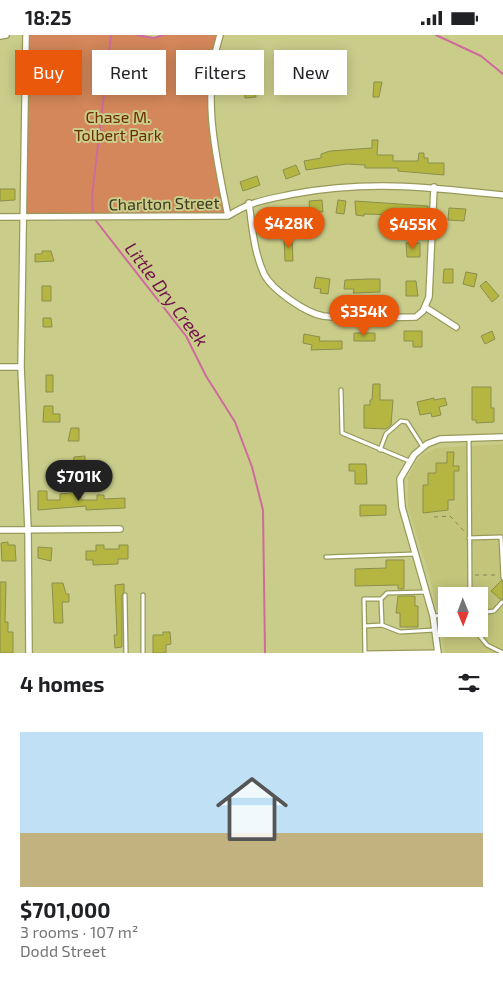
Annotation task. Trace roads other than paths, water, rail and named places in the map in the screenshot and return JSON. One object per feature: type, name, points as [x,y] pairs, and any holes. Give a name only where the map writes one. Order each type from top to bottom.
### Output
[{"type":"street","points":[[0,35],[6,35]]},
{"type":"street","points":[[26,35],[25,217],[21,367],[28,530],[29,653]]},
{"type":"street","points":[[220,35],[213,66],[211,127],[228,216]]},
{"type":"street","name":"Charlton Street","points":[[0,217],[228,216],[249,203],[321,189],[370,185],[434,187],[503,195]]},
{"type":"street","points":[[249,203],[255,250],[265,276],[277,290],[292,301],[323,316],[416,317],[425,307],[429,297],[434,187]]},
{"type":"street","points":[[425,307],[456,327]]},
{"type":"street","points":[[0,367],[21,367]]},
{"type":"street","points":[[438,652],[427,592],[402,507],[400,479],[409,461],[423,447],[440,439],[503,437]]},
{"type":"street","points":[[0,530],[120,529]]},
{"type":"lane","points":[[341,390],[342,433],[409,461]]},
{"type":"lane","points":[[380,450],[386,435],[401,421],[407,422],[423,447]]},
{"type":"lane","points":[[469,437],[470,587]]},
{"type":"lane","points":[[469,537],[502,537],[502,576]]},
{"type":"lane","points":[[326,557],[416,554]]},
{"type":"lane","points":[[427,592],[387,593],[381,599],[364,599],[365,653],[438,652]]},
{"type":"lane","points":[[125,595],[126,653]]},
{"type":"lane","points":[[143,595],[143,653]]},
{"type":"lane","points":[[381,599],[382,625]]},
{"type":"lane","points":[[488,612],[494,611],[502,602]]},
{"type":"lane","points":[[433,617],[438,616]]},
{"type":"lane","points":[[365,626],[382,625],[400,632],[435,630]]},
{"type":"lane","points":[[480,637],[487,645],[503,653]]},
{"type":"waterway","name":"Little Dry Creek","points":[[111,35],[92,196],[93,217],[186,336],[206,376],[235,422],[252,467],[263,510],[265,653]]},
{"type":"waterway","points":[[137,35],[154,38],[163,35]]},
{"type":"waterway","points":[[436,35],[481,56],[503,74]]},
{"type":"park label","name":"Chase M. Tolbert Park","points":[[118,125]]}]
